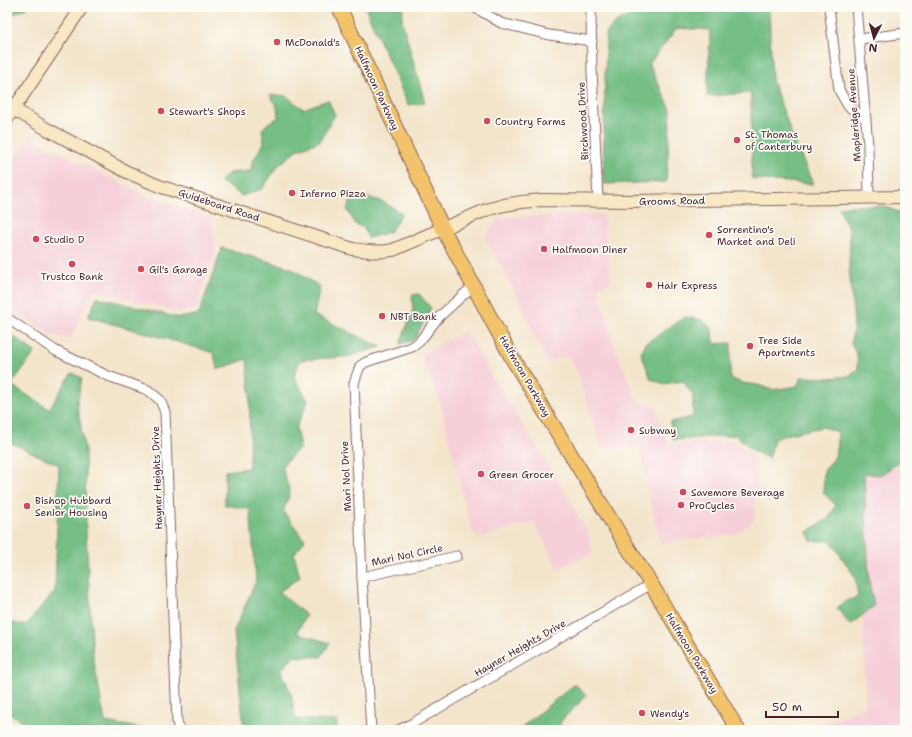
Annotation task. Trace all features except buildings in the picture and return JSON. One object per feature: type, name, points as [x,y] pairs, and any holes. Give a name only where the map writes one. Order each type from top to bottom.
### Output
[{"type":"main road","name":"Halfmoon Parkway","points":[[339,7],[443,229],[512,358],[651,584],[738,730]]},
{"type":"street","points":[[9,111],[82,7]]},
{"type":"street","points":[[474,7],[501,23],[549,35],[592,41]]},
{"type":"street","name":"Birchwood Drive","points":[[593,7],[592,71],[598,201]]},
{"type":"street","points":[[829,7],[839,90],[848,106],[866,119]]},
{"type":"street","name":"Mapleridge Avenue","points":[[856,7],[860,38],[868,145],[868,197]]},
{"type":"street","points":[[860,38],[905,33]]},
{"type":"street","name":"Guideboard Road","points":[[9,111],[45,128],[127,172],[159,186],[353,249],[371,252],[384,252],[400,248],[443,229]]},
{"type":"street","name":"Grooms Road","points":[[443,229],[486,210],[504,204],[542,200],[630,201],[905,197]]},
{"type":"street","name":"Mari Nol Drive","points":[[371,730],[362,576],[354,383],[360,366],[366,362],[412,347],[438,318],[474,285]]},
{"type":"street","name":"Hayner Heights Drive","points":[[7,318],[56,352],[108,376],[148,390],[160,400],[165,412],[177,722],[179,730]]},
{"type":"street","name":"Mari Nol Circle","points":[[362,576],[457,556]]},
{"type":"street","name":"Hayner Heights Drive","points":[[398,730],[413,723],[651,584]]},
{"type":"shaded area","points":[[30,138],[153,199],[212,217],[215,253],[195,309],[184,313],[94,290],[70,339],[53,336],[7,307],[7,171]]},
{"type":"shaded area","points":[[603,214],[611,282],[598,287],[616,351],[637,400],[656,408],[668,444],[737,442],[753,455],[757,485],[754,520],[736,534],[660,543],[639,446],[602,450],[577,372],[569,355],[547,362],[519,300],[485,237],[499,217]]},
{"type":"shaded area","points":[[463,333],[471,339],[489,372],[555,476],[588,533],[592,555],[558,568],[533,522],[479,538],[471,529],[439,398],[421,354]]},
{"type":"shaded area","points":[[905,461],[905,730],[804,730],[866,707],[863,613],[874,606],[869,580],[864,473],[880,475],[895,465]]},
{"type":"green space","points":[[7,7],[28,7],[7,17]]},
{"type":"green space","points":[[365,7],[403,7],[402,21],[425,103],[408,105]]},
{"type":"green space","points":[[644,7],[769,7],[772,80],[792,135],[813,184],[752,179],[751,93],[707,96],[710,30],[677,28],[649,64],[671,110],[666,182],[603,184],[606,33],[614,24]]},
{"type":"green space","points":[[270,95],[286,96],[303,109],[328,100],[335,115],[320,141],[297,150],[279,165],[262,189],[242,196],[220,181],[229,173],[251,171],[252,162],[264,143],[262,129],[268,123],[278,118],[277,106]]},
{"type":"green space","points":[[354,195],[379,200],[402,213],[390,232],[368,238],[364,228],[355,224],[347,209]]},
{"type":"green space","points":[[844,206],[884,206],[905,215],[905,461],[895,465],[880,475],[864,473],[869,580],[874,606],[850,625],[837,608],[846,601],[858,597],[855,577],[831,541],[811,541],[807,532],[828,519],[836,505],[823,493],[824,471],[835,457],[838,432],[822,427],[789,434],[774,439],[769,459],[751,449],[736,435],[673,440],[670,422],[693,417],[693,395],[683,381],[664,384],[651,379],[641,353],[646,343],[685,317],[702,320],[711,328],[715,344],[731,343],[730,378],[742,383],[758,385],[772,390],[797,386],[801,377],[829,378],[850,376],[858,369],[857,355],[851,344],[854,324],[849,265],[849,229],[839,209]]},
{"type":"green space","points":[[222,248],[291,268],[320,287],[314,315],[381,347],[345,357],[300,360],[294,376],[308,401],[296,428],[300,448],[282,466],[290,493],[283,511],[305,540],[294,554],[300,577],[279,592],[306,615],[297,633],[330,643],[321,657],[294,656],[281,670],[291,694],[296,719],[337,721],[337,730],[244,730],[234,631],[256,581],[250,509],[225,505],[225,471],[249,468],[250,394],[247,359],[217,370],[214,353],[88,317],[97,297],[180,318],[199,314]]},
{"type":"green space","points":[[419,294],[431,308],[414,340],[400,344],[413,310],[412,295]]},
{"type":"green space","points":[[7,332],[35,352],[11,385],[49,409],[72,373],[82,378],[77,403],[85,452],[86,535],[93,657],[105,722],[152,730],[32,730],[23,721],[7,712],[7,622],[26,625],[55,591],[59,465],[7,441]]},
{"type":"green space","points":[[575,684],[586,696],[561,721],[558,730],[523,730],[523,726]]},
{"type":"place","name":"McDonald's","points":[[277,42]]},
{"type":"place","name":"Stewart's Shops","points":[[161,111]]},
{"type":"place","name":"Country Farms","points":[[487,121]]},
{"type":"place","name":"St. Thomas of Canterbury","points":[[737,140]]},
{"type":"place","name":"Inferno Pizza","points":[[292,193]]},
{"type":"place","name":"Sorrentino's Market and Deli","points":[[709,235]]},
{"type":"place","name":"Studio D","points":[[36,239]]},
{"type":"place","name":"Halfmoon Diner","points":[[544,249]]},
{"type":"place","name":"Trustco Bank","points":[[72,264]]},
{"type":"place","name":"Gil's Garage","points":[[141,269]]},
{"type":"place","name":"Hair Express","points":[[649,285]]},
{"type":"place","name":"NBT Bank","points":[[382,316]]},
{"type":"place","name":"Tree Side Apartments","points":[[750,346]]},
{"type":"place","name":"Subway","points":[[631,430]]},
{"type":"place","name":"Green Grocer","points":[[481,474]]},
{"type":"place","name":"Savemore Beverage","points":[[683,492]]},
{"type":"place","name":"ProCycles","points":[[681,505]]},
{"type":"place","name":"Bishop Hubbard Senior Housing","points":[[27,506]]},
{"type":"place","name":"Wendy's","points":[[642,713]]}]
